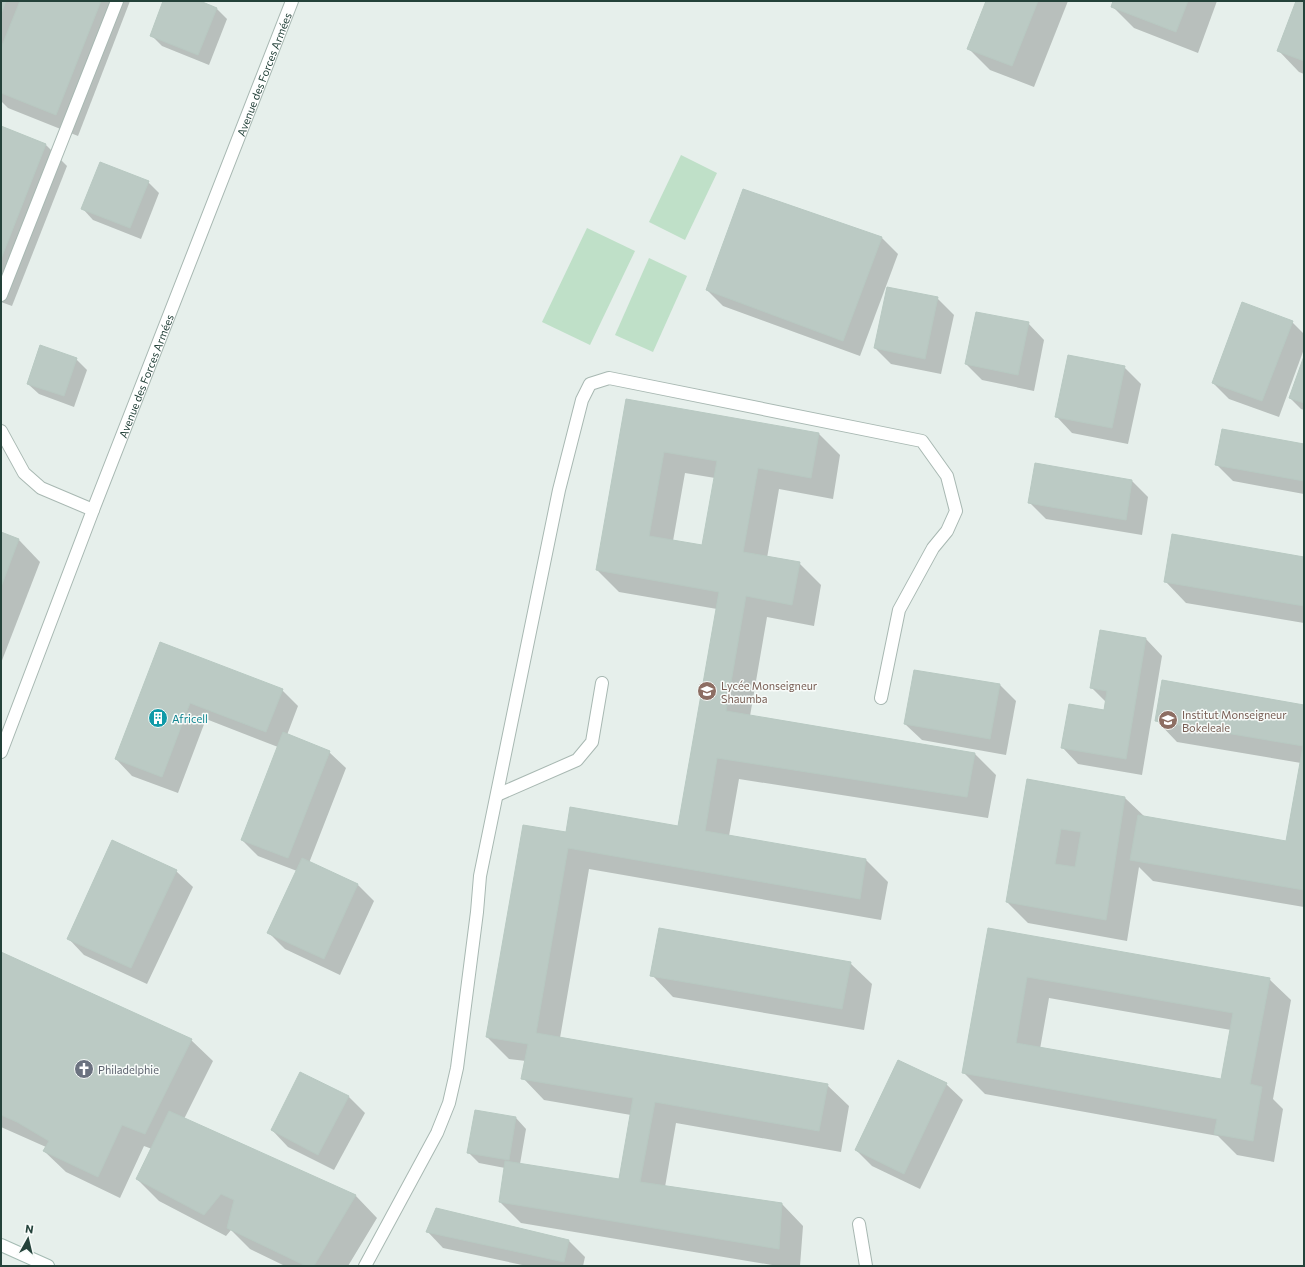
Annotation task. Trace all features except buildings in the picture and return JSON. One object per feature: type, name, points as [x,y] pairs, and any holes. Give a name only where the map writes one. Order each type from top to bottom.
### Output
[{"type":"street","points":[[1,295],[117,1]]},
{"type":"street","name":"Avenue des Forces Armées","points":[[1,752],[93,510],[292,1]]},
{"type":"street","points":[[366,1266],[437,1133],[449,1103],[457,1068],[477,912],[480,876],[559,490],[582,400],[590,384],[609,378],[922,441],[947,476],[956,511],[947,531],[932,548],[899,610],[881,698]]},
{"type":"street","points":[[1,431],[24,473],[41,488],[93,510]]},
{"type":"street","points":[[496,795],[577,760],[592,742],[602,683]]},
{"type":"street","points":[[859,1224],[866,1266]]},
{"type":"street","points":[[1,1244],[48,1266]]},
{"type":"green space","points":[[681,155],[717,173],[685,240],[649,222]]},
{"type":"green space","points":[[587,228],[635,251],[590,345],[542,322]]},
{"type":"green space","points":[[649,258],[687,276],[653,352],[615,335]]},
{"type":"place","name":"Lycée Monseigneur Shaumba","points":[[707,691]]},
{"type":"place","name":"Africell","points":[[158,718]]},
{"type":"place","name":"Institut Monseigneur Bokeleale","points":[[1168,720]]},
{"type":"place","name":"Philadelphie","points":[[84,1069]]}]
